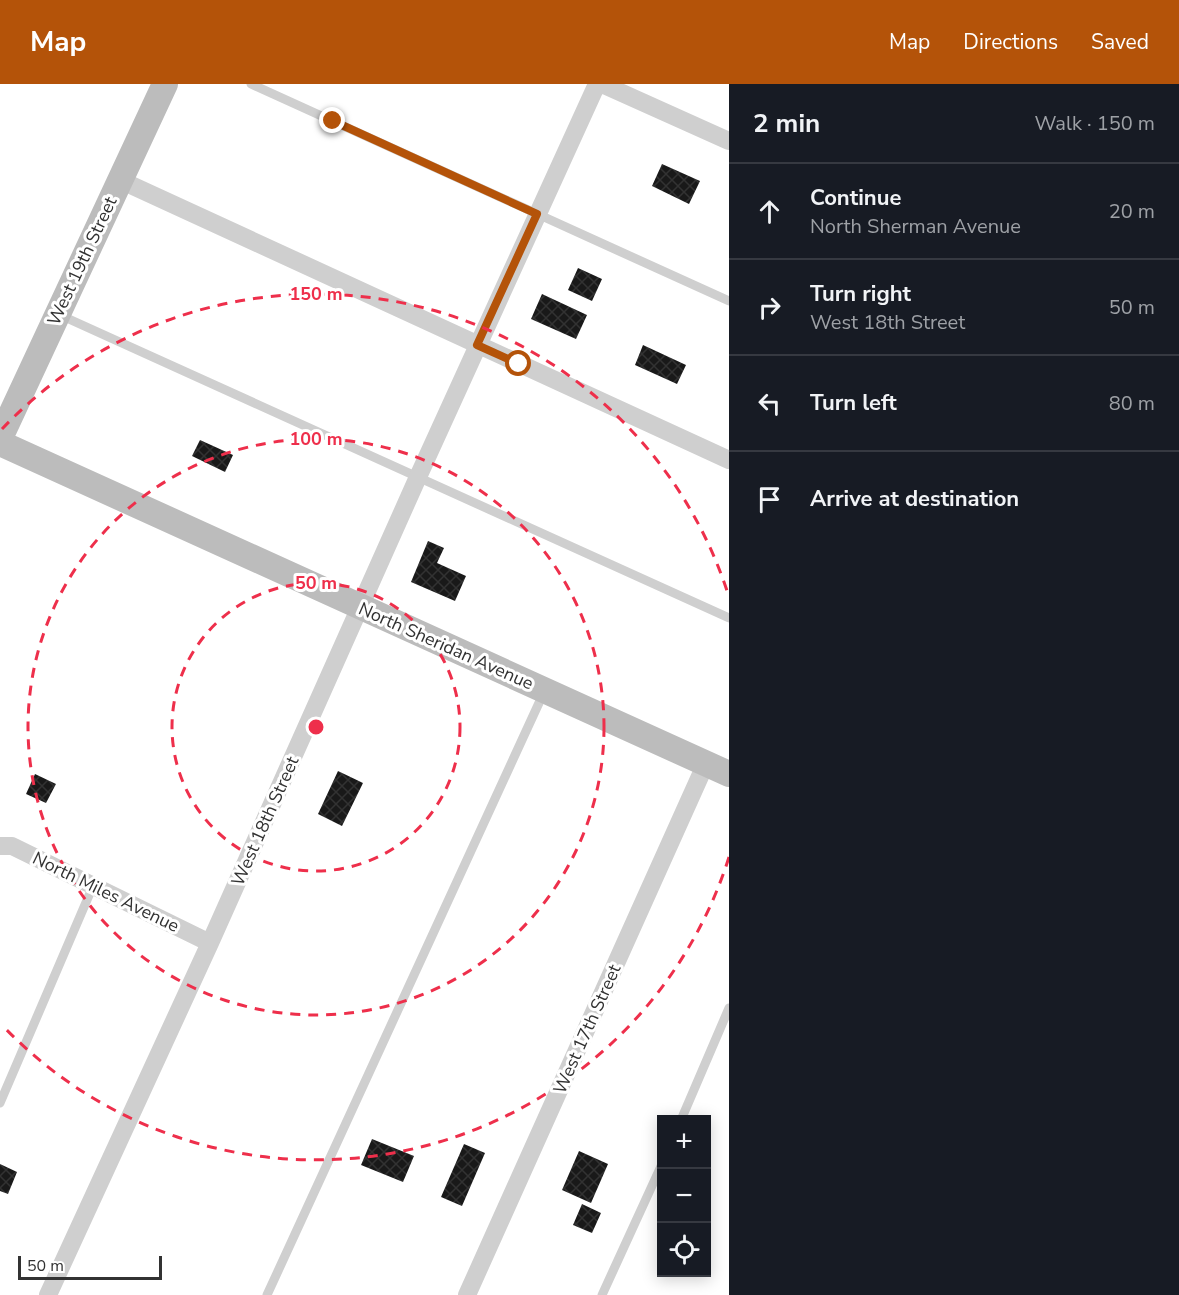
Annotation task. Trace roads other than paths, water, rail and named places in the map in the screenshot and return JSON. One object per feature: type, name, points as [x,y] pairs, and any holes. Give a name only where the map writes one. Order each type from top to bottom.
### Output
[{"type":"street","name":"West 19th Street","points":[[0,438],[165,84]]},
{"type":"street","name":"West 18th Street","points":[[48,1295],[210,943],[477,345],[597,84]]},
{"type":"street","points":[[602,84],[729,141]]},
{"type":"street","points":[[120,180],[729,460]]},
{"type":"street","name":"North Sheridan Avenue","points":[[0,443],[729,774]]},
{"type":"street","name":"West 17th Street","points":[[467,1295],[706,763]]},
{"type":"street","name":"North Miles Avenue","points":[[0,846],[12,846],[210,943]]},
{"type":"lane","points":[[251,84],[729,301]]},
{"type":"lane","points":[[58,314],[729,618]]},
{"type":"lane","points":[[267,1295],[544,690]]},
{"type":"lane","points":[[0,1103],[93,885]]},
{"type":"lane","points":[[683,1115],[729,1008]]},
{"type":"lane","points":[[602,1295],[660,1169]]}]
